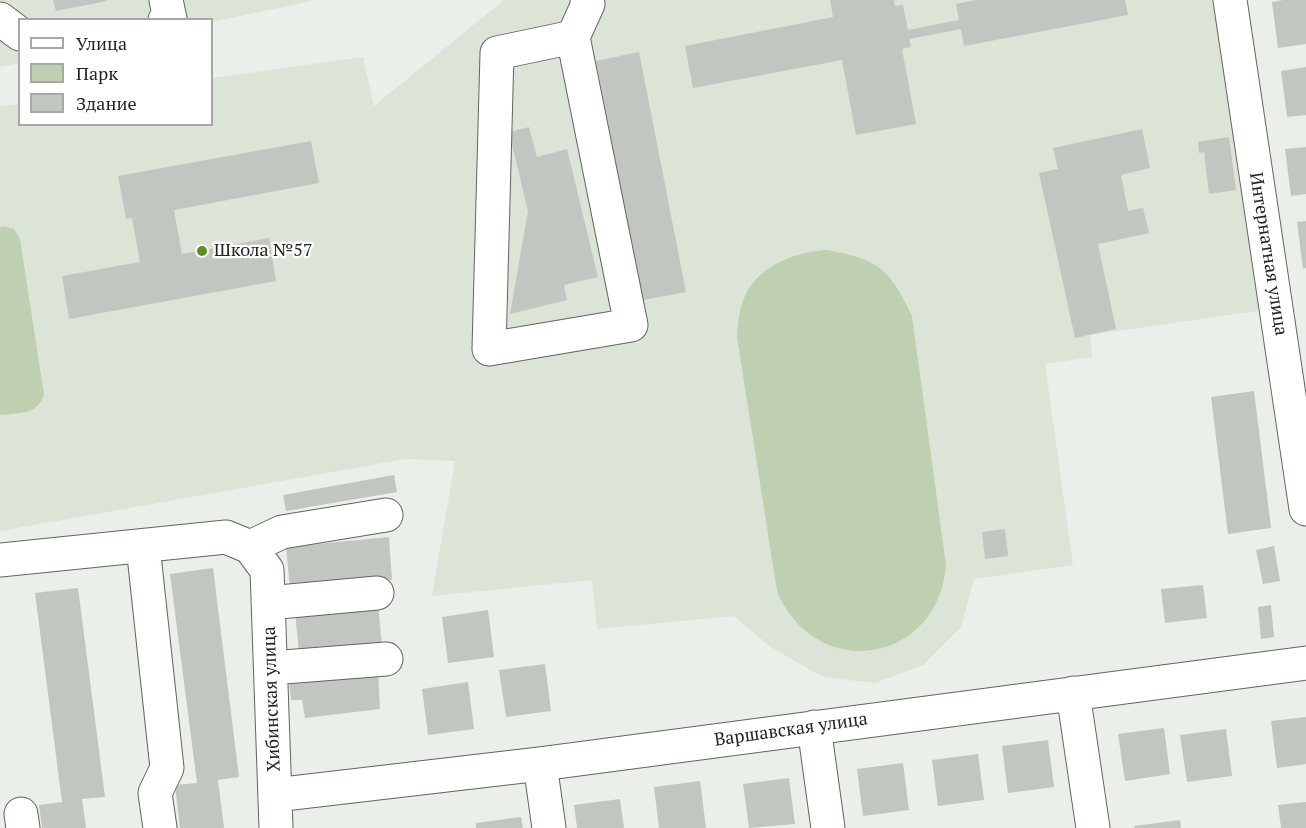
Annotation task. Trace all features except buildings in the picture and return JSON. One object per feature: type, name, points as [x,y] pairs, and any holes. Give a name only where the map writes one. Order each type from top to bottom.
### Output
[{"type":"street","points":[[166,0],[170,18]]},
{"type":"street","points":[[573,37],[497,52],[489,349],[631,325],[573,37],[588,4],[587,0]]},
{"type":"street","name":"Интернатная улица","points":[[1230,0],[1306,509]]},
{"type":"street","points":[[0,19],[18,32]]},
{"type":"street","points":[[0,560],[226,537],[259,558],[282,532],[386,515]]},
{"type":"street","points":[[142,546],[167,768],[155,793],[160,828]]},
{"type":"street","name":"Хибинская улица","points":[[259,558],[268,603],[276,828]]},
{"type":"street","points":[[268,603],[377,593]]},
{"type":"street","points":[[271,668],[386,659]]},
{"type":"street","name":"Варшавская улица","points":[[275,795],[540,764],[1306,663]]},
{"type":"street","points":[[1073,693],[1093,828]]},
{"type":"street","points":[[814,727],[828,828]]},
{"type":"street","points":[[540,764],[549,828]]},
{"type":"shaded area","points":[[0,0],[316,0],[213,22],[213,18],[18,18],[18,63],[0,67]]},
{"type":"shaded area","points":[[504,0],[1220,0],[1264,310],[1090,335],[1092,357],[1045,364],[1073,565],[974,579],[961,627],[923,665],[875,683],[823,677],[772,648],[734,616],[597,629],[592,580],[432,596],[455,461],[406,459],[0,531],[0,106],[18,104],[18,126],[213,126],[213,78],[363,57],[374,106]]},
{"type":"green space","points":[[0,227],[14,229],[20,239],[44,395],[41,402],[32,410],[0,415]]},
{"type":"green space","points":[[826,250],[871,262],[881,269],[897,287],[912,316],[946,565],[938,599],[922,624],[899,641],[873,650],[845,650],[818,640],[795,620],[777,591],[737,337],[743,301],[751,285],[759,276],[791,257]]},
{"type":"place","name":"Школа №57","points":[[202,251]]}]
